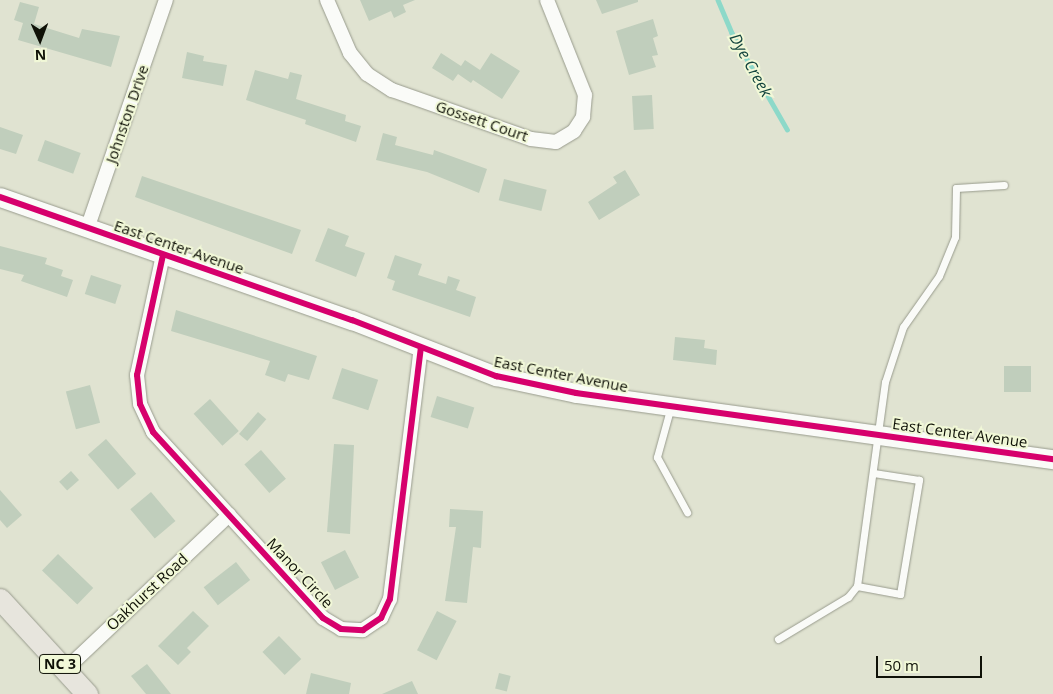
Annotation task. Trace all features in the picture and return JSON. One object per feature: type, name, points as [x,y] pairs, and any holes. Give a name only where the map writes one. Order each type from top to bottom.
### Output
[{"type":"main road","name":"NC 3","points":[[0,599],[87,694]]},
{"type":"street","name":"Johnston Drive","points":[[87,229],[166,0]]},
{"type":"street","name":"Gossett Court","points":[[327,0],[350,53],[367,74],[392,90],[531,139],[556,142],[574,131],[583,117],[585,95],[547,0]]},
{"type":"street","name":"East Center Avenue","points":[[0,198],[496,376],[576,393],[1053,459]]},
{"type":"street","name":"Manor Circle","points":[[163,255],[137,375],[140,404],[153,432],[323,618],[341,630],[363,630],[381,618],[390,599],[420,348]]},
{"type":"street","name":"Oakhurst Road","points":[[65,670],[229,515]]},
{"type":"lane","points":[[778,639],[848,597],[857,586],[885,382],[902,327],[938,276],[955,237],[956,188],[1004,185]]},
{"type":"lane","points":[[671,406],[657,457],[688,512]]},
{"type":"lane","points":[[857,586],[900,594],[919,480],[874,472]]},
{"type":"building","points":[[360,0],[415,0],[403,5],[406,12],[394,18],[391,11],[369,21]]},
{"type":"building","points":[[596,0],[638,0],[638,2],[602,14]]},
{"type":"building","points":[[20,2],[39,7],[34,24],[79,38],[82,29],[120,36],[111,67],[18,40],[23,23],[14,20]]},
{"type":"building","points":[[653,19],[658,36],[653,38],[658,55],[652,56],[656,67],[629,75],[616,31]]},
{"type":"building","points":[[187,52],[204,56],[203,61],[227,65],[223,86],[182,78]]},
{"type":"building","points":[[441,53],[461,66],[465,60],[480,70],[491,53],[520,71],[502,99],[473,80],[471,83],[458,74],[453,81],[432,68]]},
{"type":"building","points":[[255,70],[288,79],[290,72],[302,75],[296,99],[346,115],[345,121],[361,126],[356,142],[305,124],[306,120],[246,100]]},
{"type":"building","points":[[652,95],[654,129],[634,130],[632,96]]},
{"type":"building","points":[[0,127],[23,135],[16,154],[0,149]]},
{"type":"building","points":[[383,133],[397,137],[395,145],[433,155],[434,150],[487,169],[479,193],[427,172],[376,160]]},
{"type":"building","points":[[45,140],[81,153],[73,174],[37,161]]},
{"type":"building","points":[[625,170],[640,195],[599,220],[588,202],[617,183],[613,177]]},
{"type":"building","points":[[142,176],[301,230],[292,254],[135,197]]},
{"type":"building","points":[[504,179],[547,190],[541,211],[499,200]]},
{"type":"building","points":[[328,228],[349,236],[345,246],[365,253],[356,277],[315,261]]},
{"type":"building","points":[[0,246],[47,258],[45,264],[63,270],[61,276],[73,280],[67,297],[21,281],[24,275],[0,269]]},
{"type":"building","points":[[395,255],[422,264],[418,275],[446,284],[448,276],[460,280],[456,290],[476,297],[470,317],[392,290],[395,281],[387,278]]},
{"type":"building","points":[[91,275],[121,285],[115,304],[85,294]]},
{"type":"building","points":[[176,310],[317,356],[309,380],[288,374],[285,382],[265,375],[270,361],[171,331]]},
{"type":"building","points":[[675,337],[705,340],[704,348],[717,350],[716,365],[673,360]]},
{"type":"building","points":[[1004,366],[1031,366],[1031,392],[1004,392]]},
{"type":"building","points":[[342,368],[378,380],[368,410],[332,398]]},
{"type":"building","points":[[90,385],[100,423],[76,429],[66,391]]},
{"type":"building","points":[[437,396],[474,407],[468,428],[431,417]]},
{"type":"building","points":[[210,399],[239,431],[222,446],[194,414]]},
{"type":"building","points":[[258,412],[266,419],[247,441],[239,434]]},
{"type":"building","points":[[106,439],[136,474],[118,489],[88,455]]},
{"type":"building","points":[[334,444],[354,445],[350,534],[327,532]]},
{"type":"building","points":[[261,450],[286,479],[269,493],[244,464]]},
{"type":"building","points":[[71,471],[79,480],[67,491],[59,482]]},
{"type":"building","points":[[0,490],[22,515],[7,528],[0,520]]},
{"type":"building","points":[[151,492],[175,521],[155,538],[130,509]]},
{"type":"building","points":[[450,509],[483,511],[481,548],[473,547],[467,603],[445,601],[456,527],[449,527]]},
{"type":"building","points":[[345,550],[359,578],[335,590],[321,562]]},
{"type":"building","points":[[58,554],[93,588],[77,605],[42,571]]},
{"type":"building","points":[[236,562],[250,580],[218,605],[204,587]]},
{"type":"building","points":[[193,611],[209,626],[187,648],[191,652],[178,665],[158,646]]},
{"type":"building","points":[[437,611],[457,621],[437,660],[417,650]]},
{"type":"building","points":[[279,636],[301,659],[285,675],[262,652]]},
{"type":"building","points":[[147,664],[171,694],[146,694],[131,676]]},
{"type":"building","points":[[311,673],[351,683],[349,694],[306,694]]},
{"type":"building","points":[[499,673],[511,676],[507,691],[495,689]]},
{"type":"building","points":[[412,681],[418,694],[382,694]]},
{"type":"waterway","name":"Dye Creek","points":[[718,0],[732,33],[787,129]]},
{"type":"cycle path","points":[[0,197],[352,320],[496,376],[576,393],[1053,459]]},
{"type":"cycle path","points":[[163,255],[137,375],[140,404],[153,432],[323,618],[341,629],[363,630],[381,618],[390,599],[421,348]]}]
